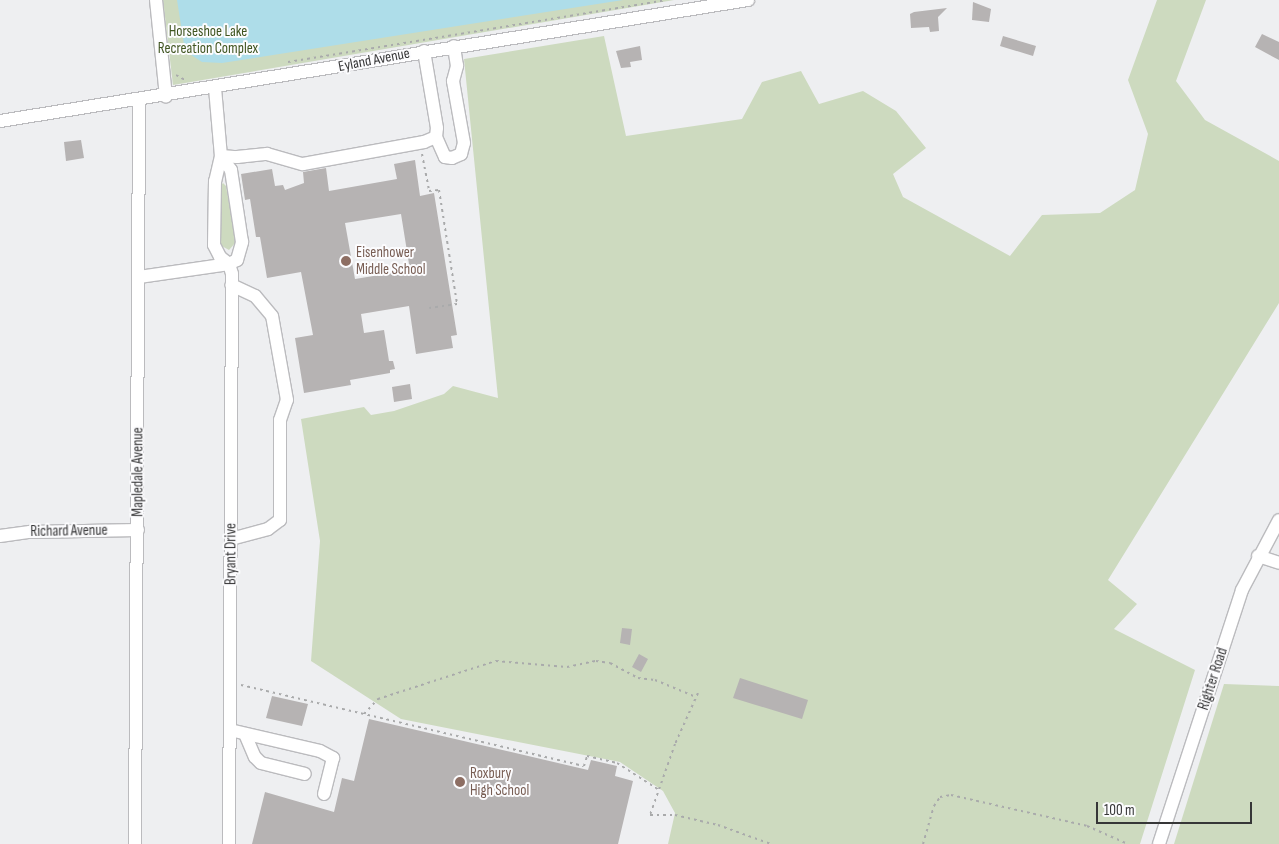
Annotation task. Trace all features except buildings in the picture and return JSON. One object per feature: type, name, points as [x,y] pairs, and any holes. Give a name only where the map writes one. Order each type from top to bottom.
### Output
[{"type":"street","points":[[156,0],[166,96]]},
{"type":"street","name":"Eyland Avenue","points":[[0,121],[166,96],[454,46],[748,0]]},
{"type":"street","points":[[424,51],[437,128],[436,137],[445,157],[452,158],[461,154],[464,143],[453,81],[457,66],[454,46]]},
{"type":"street","points":[[215,88],[221,156],[216,181],[214,244],[220,257],[229,264]]},
{"type":"street","name":"Mapledale Avenue","points":[[135,844],[139,99]]},
{"type":"street","points":[[221,156],[237,158],[267,154],[303,164],[424,142],[436,137]]},
{"type":"street","points":[[139,277],[229,264],[240,255],[242,242],[231,170],[221,156]]},
{"type":"street","name":"Bryant Drive","points":[[229,264],[231,285],[229,844]]},
{"type":"street","points":[[231,285],[254,296],[272,316],[287,400],[280,420],[280,520],[268,529],[231,539]]},
{"type":"street","name":"Righter Road","points":[[1160,844],[1242,590],[1258,556],[1279,520]]},
{"type":"street","name":"Richard Avenue","points":[[0,536],[30,532],[138,530]]},
{"type":"street","points":[[1258,556],[1279,563]]},
{"type":"street","points":[[230,730],[320,751],[333,758],[324,794]]},
{"type":"street","points":[[245,734],[254,757],[261,763],[305,774]]},
{"type":"path","points":[[280,63],[665,0]]},
{"type":"path","points":[[171,71],[186,80]]},
{"type":"path","points":[[422,152],[428,191],[439,190],[458,304],[429,308]]},
{"type":"path","points":[[364,714],[378,699],[496,661],[567,667],[596,661],[610,663],[638,678],[655,680],[696,697]]},
{"type":"path","points":[[239,684],[584,766],[587,756],[617,763],[659,790]]},
{"type":"path","points":[[698,693],[650,815],[675,816],[718,825],[770,844]]},
{"type":"path","points":[[922,844],[934,806],[940,797],[951,795],[1087,826],[1128,844]]},
{"type":"green space","name":"Horseshoe Lake Recreation Complex","points":[[163,0],[674,0],[173,85]]},
{"type":"green space","points":[[1157,0],[1206,0],[1176,81],[1205,120],[1279,161],[1279,303],[1108,580],[1137,604],[1114,629],[1195,670],[1140,844],[668,844],[675,813],[663,791],[620,762],[401,719],[311,661],[320,541],[301,419],[364,407],[371,415],[394,411],[444,394],[453,386],[498,398],[464,59],[604,36],[626,136],[742,119],[762,82],[801,71],[819,104],[863,91],[896,111],[926,148],[893,174],[903,197],[1010,256],[1042,215],[1100,213],[1135,190],[1148,134],[1128,80]]},
{"type":"green space","points":[[223,183],[226,186],[236,242],[229,250],[220,245],[221,185]]},
{"type":"green space","points":[[1224,684],[1279,686],[1279,844],[1174,844]]},
{"type":"water","name":"Horseshoe Lake Recreation Complex","points":[[177,0],[623,0],[222,63],[202,62],[185,51]]},
{"type":"place","name":"Eisenhower Middle School","points":[[346,261]]},
{"type":"place","name":"Roxbury High School","points":[[460,782]]}]
